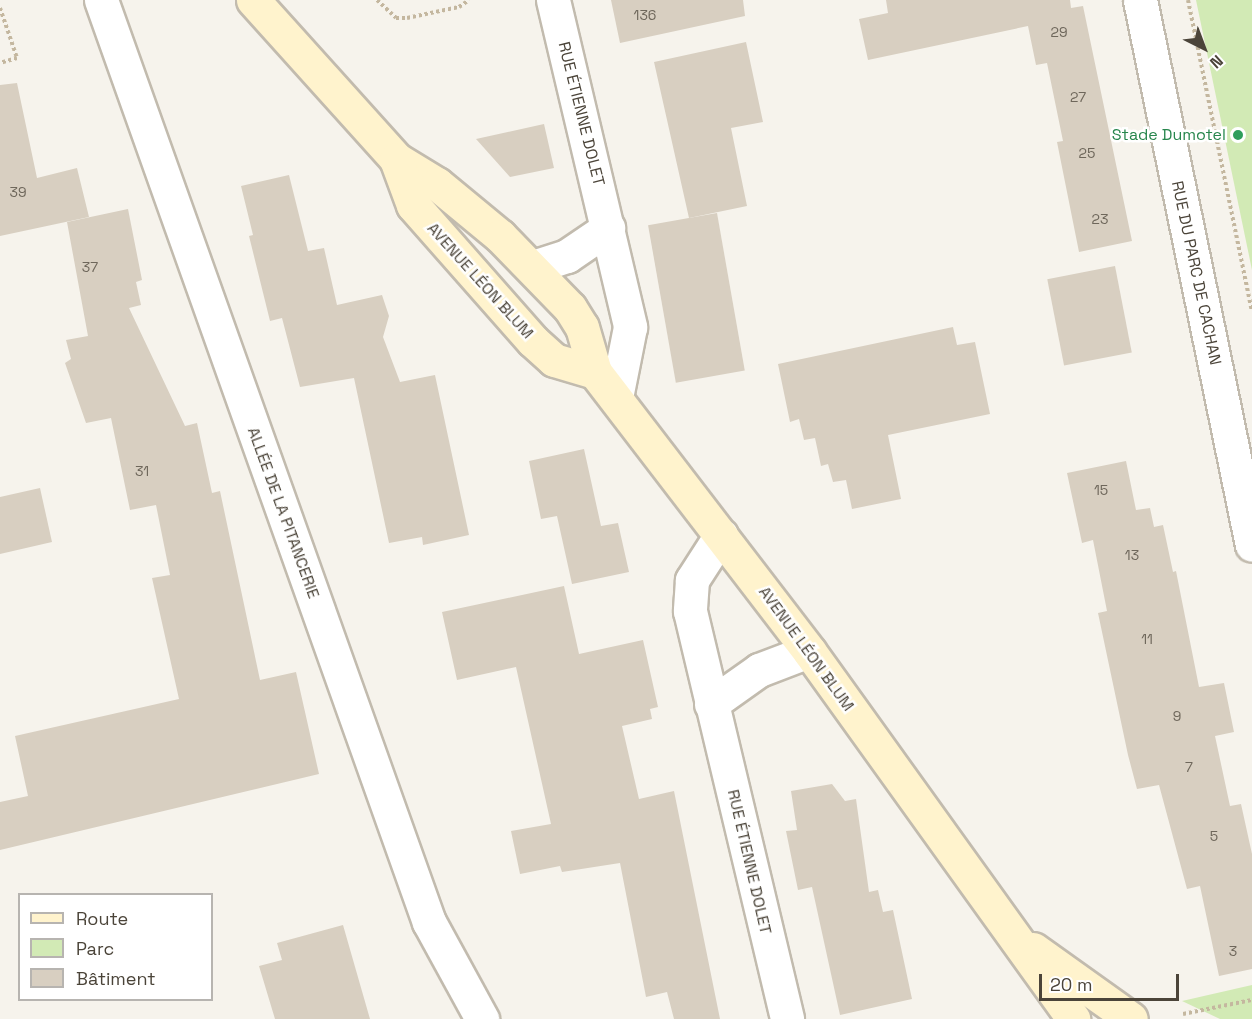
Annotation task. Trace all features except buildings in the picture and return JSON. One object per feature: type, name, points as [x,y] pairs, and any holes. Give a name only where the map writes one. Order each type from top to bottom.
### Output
[{"type":"main road","name":"AVENUE LÉON BLUM","points":[[253,0],[396,159],[437,184],[533,267],[582,327],[595,372],[808,651],[1073,1019]]},
{"type":"main road","name":"AVENUE LÉON BLUM","points":[[396,159],[413,205],[533,341],[554,360],[595,372]]},
{"type":"main road","name":"AVENUE LÉON BLUM","points":[[1010,932],[1131,1019]]},
{"type":"street","name":"ALLÉE DE LA PITANCERIE","points":[[101,0],[429,922],[482,1019]]},
{"type":"street","name":"RUE ÉTIENNE DOLET","points":[[553,0],[630,327],[616,398]]},
{"type":"street","name":"RUE DU PARC DE CACHAN","points":[[1140,0],[1252,545]]},
{"type":"street","points":[[533,267],[567,256],[608,228]]},
{"type":"street","name":"RUE ÉTIENNE DOLET","points":[[721,535],[692,580],[690,611],[787,1019]]},
{"type":"street","points":[[711,704],[759,670],[808,651]]},
{"type":"path","points":[[377,0],[396,18],[407,18],[459,7],[469,0]]},
{"type":"path","points":[[1188,0],[1252,312]]},
{"type":"path","points":[[0,8],[18,58],[0,63]]},
{"type":"path","points":[[1183,1014],[1252,1000]]},
{"type":"green space","name":"Stade Dumotel","points":[[1196,0],[1252,0],[1252,270]]},
{"type":"green space","points":[[1252,985],[1252,1019],[1220,1019],[1182,1001]]},
{"type":"place","name":"Stade Dumotel","points":[[1238,135]]}]
